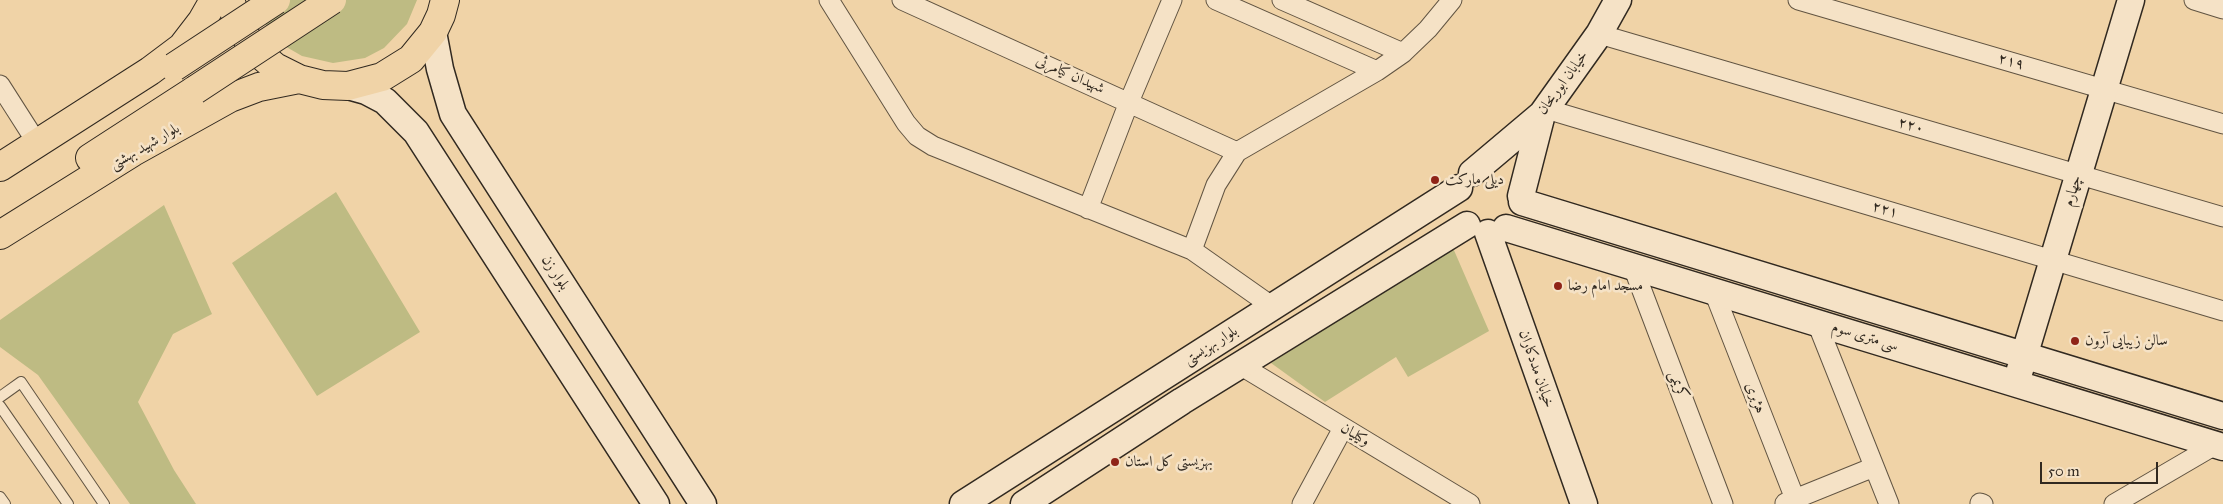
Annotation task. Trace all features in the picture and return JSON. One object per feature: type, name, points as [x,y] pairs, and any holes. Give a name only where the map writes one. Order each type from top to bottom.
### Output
[{"type":"main road","points":[[175,59],[202,21],[214,0]]},
{"type":"main road","points":[[230,0],[240,28],[255,50],[275,67],[299,79],[323,85],[348,86],[366,91],[384,101],[416,132],[656,504]]},
{"type":"main road","points":[[0,178],[175,59],[276,0]]},
{"type":"main road","points":[[0,215],[332,0]]},
{"type":"main road","points":[[348,86],[374,80],[397,69],[423,46],[441,14],[445,0]]},
{"type":"main road","name":"خیابان ابوریحان","points":[[1465,180],[1544,111],[1598,34],[1618,0]]},
{"type":"main road","name":"چهارم","points":[[2016,383],[2131,0]]},
{"type":"main road","name":"بلوار زن","points":[[432,32],[453,114],[703,504]]},
{"type":"main road","points":[[0,167],[150,71],[175,59],[201,57],[215,70],[218,80],[218,104]]},
{"type":"main road","name":"بلوار شهید بهشتی","points":[[0,235],[133,152],[218,104],[259,87],[299,79]]},
{"type":"main road","points":[[1521,199],[1516,183],[1501,170],[1481,169],[1465,180],[1456,198],[1457,208],[1487,229],[1517,217],[1544,111]]},
{"type":"main road","points":[[432,157],[447,135],[467,135]]},
{"type":"main road","name":"بلوار بهزیستی","points":[[964,504],[1273,307],[1465,180]]},
{"type":"main road","name":"سی متری سوم","points":[[1521,199],[2223,416]]},
{"type":"main road","name":"بلوار بهزیستی","points":[[1024,504],[1240,365],[1487,229]]},
{"type":"main road","name":"سی متری سوم","points":[[1487,229],[1633,267],[2219,446]]},
{"type":"main road","name":"خیابان مددکاران","points":[[1487,229],[1584,504]]},
{"type":"main road","points":[[1168,374],[1182,401]]},
{"type":"street","points":[[829,0],[906,123],[917,136],[933,146],[1192,250],[1273,307]]},
{"type":"street","name":"شهیدان کیامرثی","points":[[902,0],[1237,152]]},
{"type":"street","points":[[1088,208],[1129,102],[1172,0]]},
{"type":"street","points":[[1216,0],[1377,71]]},
{"type":"street","points":[[1282,0],[1403,53]]},
{"type":"street","points":[[1192,250],[1216,185],[1237,152],[1377,71],[1403,53],[1428,29],[1452,0]]},
{"type":"street","name":"۲۱۹","points":[[1798,0],[2223,124]]},
{"type":"street","points":[[2194,0],[2223,8]]},
{"type":"street","name":"۲۲۰","points":[[1598,34],[2223,217]]},
{"type":"street","points":[[0,85],[36,143]]},
{"type":"street","name":"۲۲۱","points":[[1544,111],[2223,311]]},
{"type":"street","name":"کریمی","points":[[1633,267],[1723,504]]},
{"type":"street","name":"هژبری","points":[[1714,292],[1792,502]]},
{"type":"street","points":[[1817,323],[1889,504]]},
{"type":"street","name":"وکیلیان","points":[[1240,365],[1470,504]]},
{"type":"street","points":[[1302,504],[1344,428]]},
{"type":"street","points":[[2114,504],[2219,446]]},
{"type":"street","points":[[1792,502],[1874,467]]},
{"type":"lane","points":[[0,397],[21,382],[104,504]]},
{"type":"lane","points":[[0,406],[68,504]]},
{"type":"lane","points":[[0,497],[5,504]]},
{"type":"shaded area","points":[[254,0],[417,0],[407,24],[384,48],[365,58],[333,63],[302,56],[283,45],[262,20]]},
{"type":"shaded area","points":[[336,192],[420,332],[317,396],[232,263]]},
{"type":"shaded area","points":[[164,205],[212,314],[173,334],[138,402],[174,470],[196,504],[130,504],[38,375],[0,347],[0,320]]},
{"type":"shaded area","points":[[1453,248],[1489,331],[1408,377],[1396,357],[1325,402],[1271,363]]},
{"type":"place","name":"دیلی مارکت","points":[[1435,180]]},
{"type":"place","name":"مسجد امام رضا","points":[[1558,286]]},
{"type":"place","name":"سالن زیبایی آرون","points":[[2075,341]]},
{"type":"place","name":"بهزیستی کل استان","points":[[1115,462]]}]
